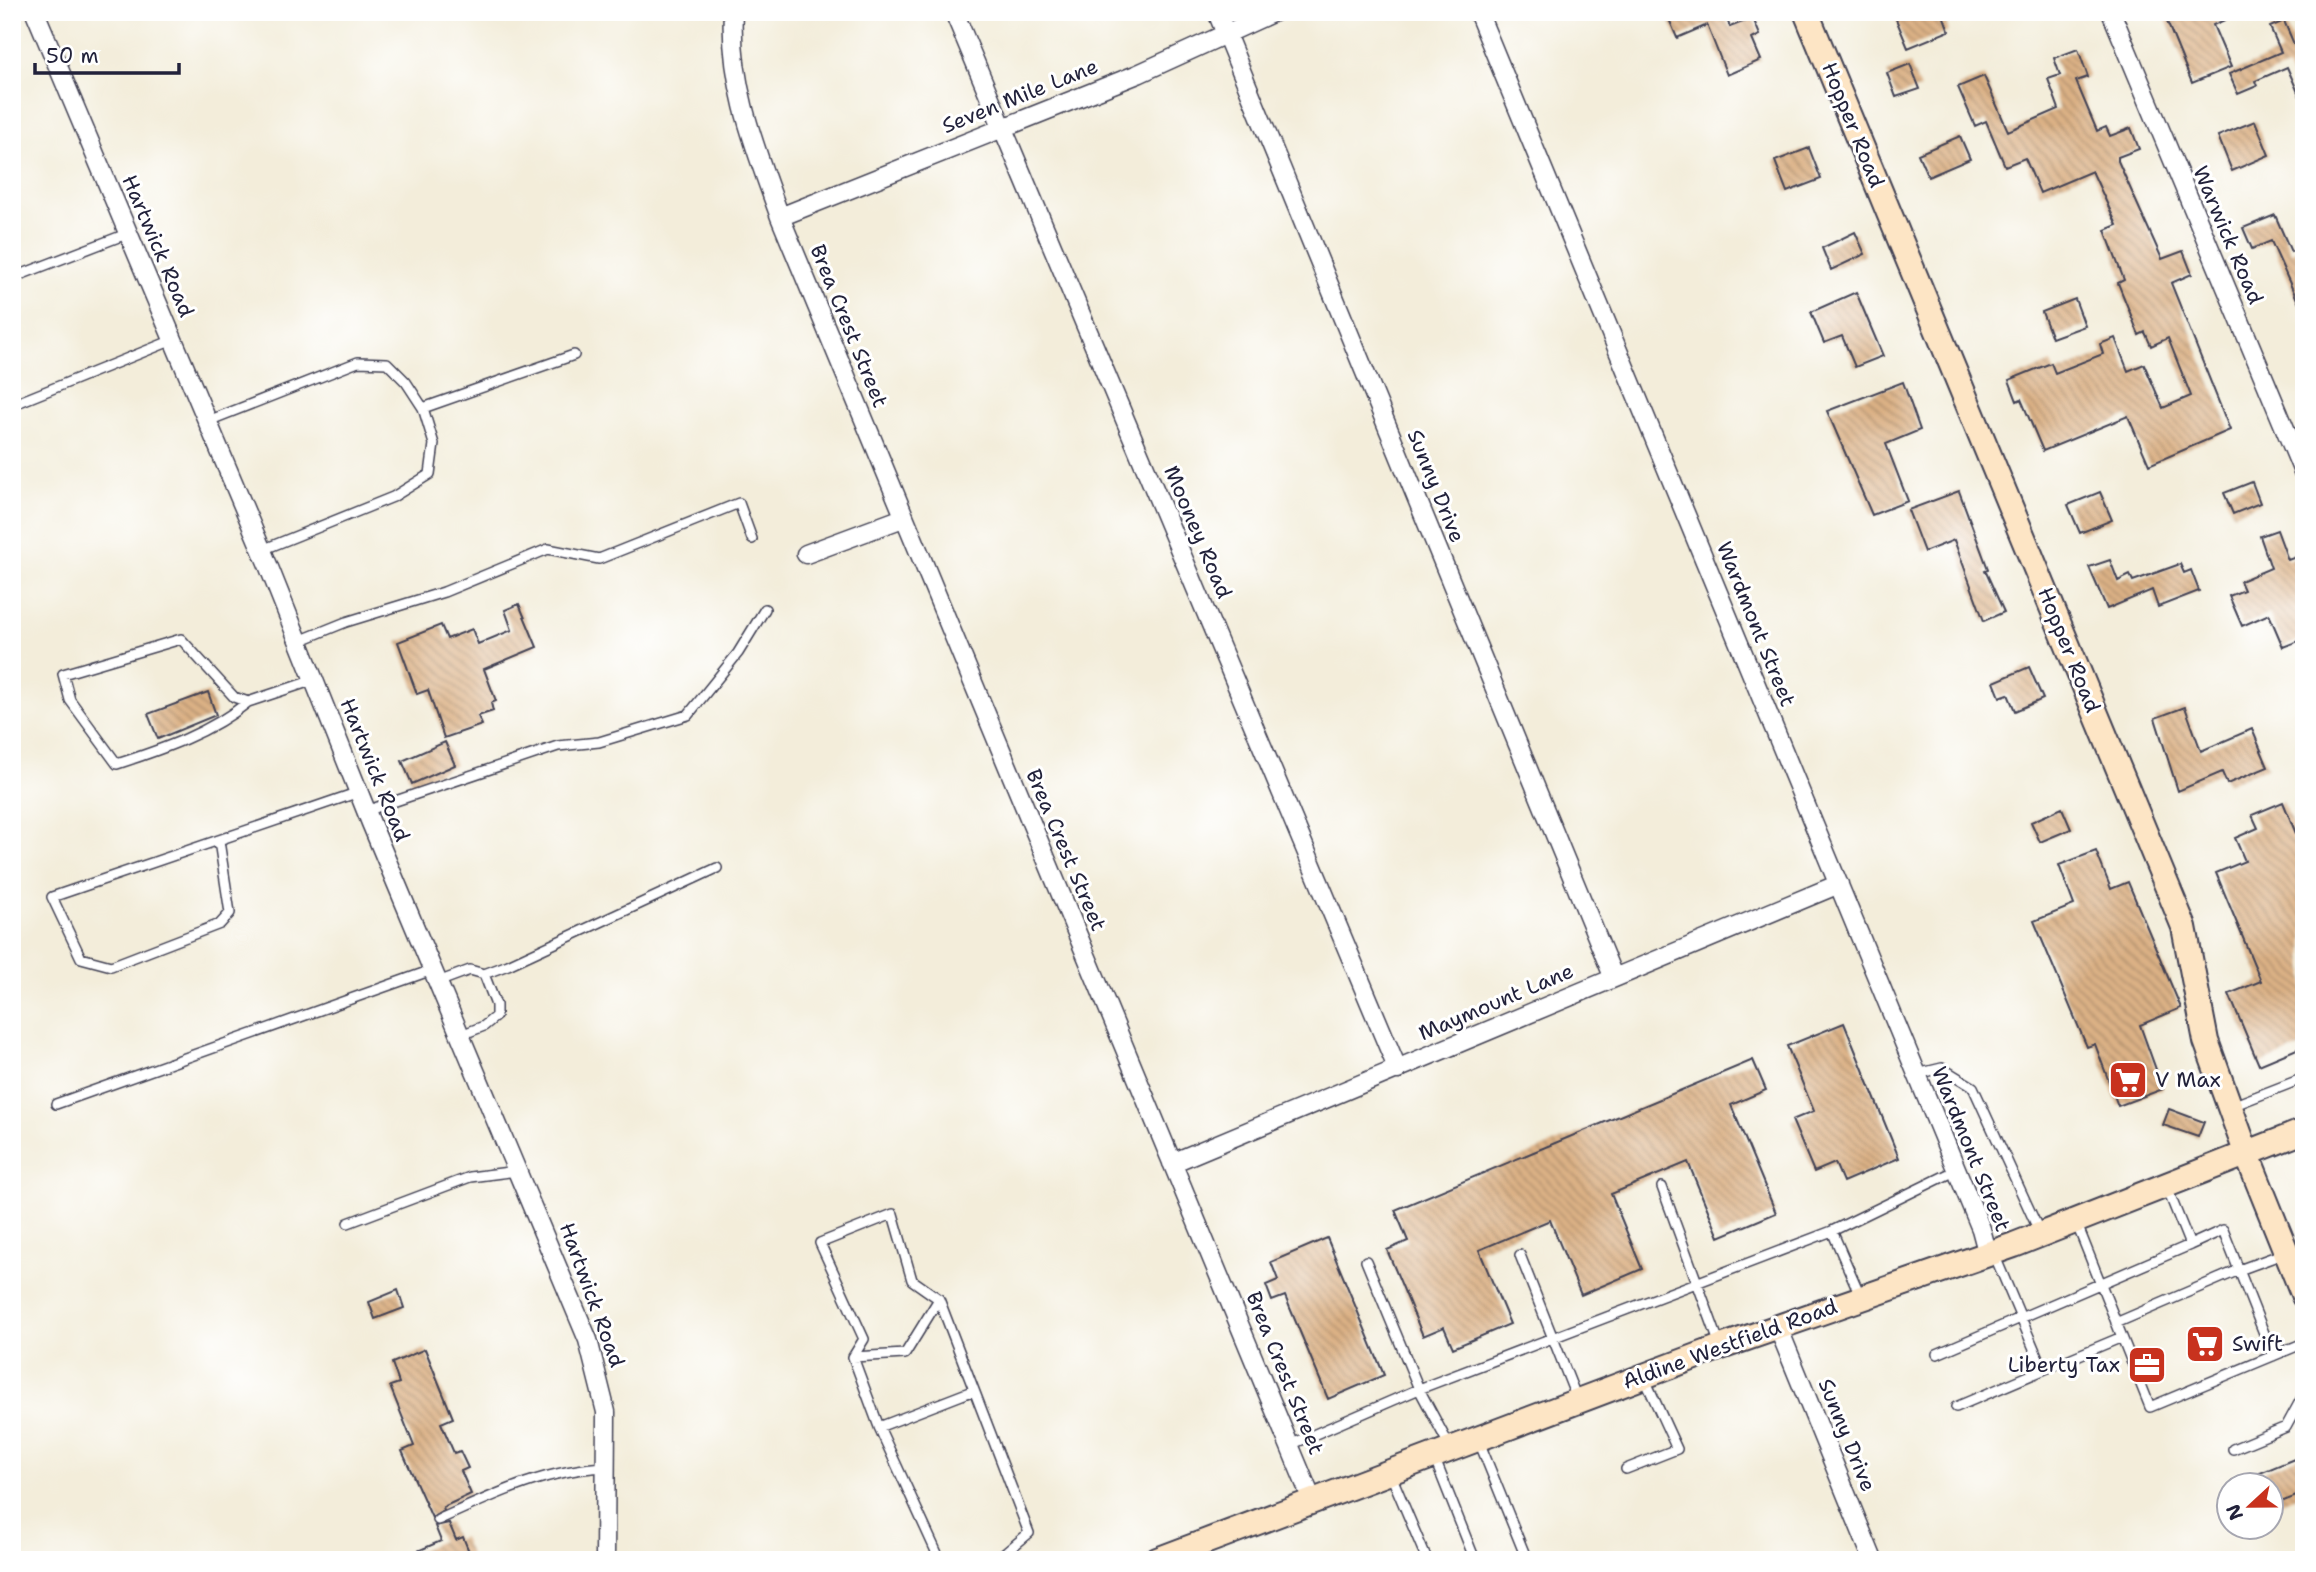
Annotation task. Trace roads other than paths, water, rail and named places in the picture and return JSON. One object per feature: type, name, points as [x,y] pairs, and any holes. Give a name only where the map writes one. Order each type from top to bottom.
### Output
[{"type":"main road","name":"Hopper Road","points":[[1806,12],[2184,927],[2206,1041],[2246,1152],[2304,1296]]},
{"type":"main road","name":"Aldine Westfield Road","points":[[1157,1560],[1643,1375],[1991,1254],[2304,1131]]},
{"type":"street","name":"Hartwick Road","points":[[35,12],[262,550],[366,811],[519,1170],[588,1340],[606,1412],[606,1560]]},
{"type":"street","name":"Brea Crest Street","points":[[733,12],[736,69],[744,116],[780,217],[1312,1500]]},
{"type":"street","name":"Mooney Road","points":[[954,12],[1398,1070]]},
{"type":"street","name":"Sunny Drive","points":[[1217,12],[1613,976]]},
{"type":"street","name":"Seven Mile Lane","points":[[780,217],[1138,74],[1274,12]]},
{"type":"street","name":"Wardmont Street","points":[[1478,12],[1991,1254]]},
{"type":"street","name":"Warwick Road","points":[[2111,12],[2304,474]]},
{"type":"street","points":[[806,554],[903,518]]},
{"type":"street","name":"Maymount Lane","points":[[1172,1163],[1398,1070],[1613,976],[1839,884]]},
{"type":"street","name":"Sunny Drive","points":[[1779,1327],[1873,1560]]},
{"type":"lane","points":[[12,278],[129,233]]},
{"type":"lane","points":[[17,402],[173,340]]},
{"type":"lane","points":[[423,408],[574,355]]},
{"type":"lane","points":[[208,421],[358,362],[387,363],[406,382],[423,408],[434,444],[430,474],[393,497],[262,550]]},
{"type":"lane","points":[[299,641],[346,622],[444,592],[548,549],[598,559],[739,503],[752,539]]},
{"type":"lane","points":[[366,811],[558,746],[599,742],[688,715],[738,653],[765,609]]},
{"type":"lane","points":[[248,702],[234,697],[181,639],[63,674],[70,700],[117,764],[160,750],[228,718],[248,702],[314,680]]},
{"type":"lane","points":[[219,841],[230,913],[220,924],[111,965],[81,958],[52,897],[359,792]]},
{"type":"lane","points":[[56,1104],[435,976],[470,970],[484,974],[716,868]]},
{"type":"lane","points":[[461,1035],[484,1026],[496,1016],[496,1005],[484,974]]},
{"type":"lane","points":[[1917,1074],[1942,1068],[1973,1087],[2040,1235]]},
{"type":"lane","points":[[2230,1107],[2304,1078]]},
{"type":"lane","points":[[348,1223],[470,1177],[519,1170]]},
{"type":"lane","points":[[1290,1446],[1419,1389],[1832,1231],[1957,1170]]},
{"type":"lane","points":[[1662,1187],[1721,1347]]},
{"type":"lane","points":[[2167,1187],[2190,1245]]},
{"type":"lane","points":[[853,1357],[864,1339],[820,1243],[892,1214],[912,1280],[939,1299],[972,1391],[1029,1533],[997,1560]]},
{"type":"lane","points":[[2076,1221],[2150,1407],[2304,1343]]},
{"type":"lane","points":[[1937,1354],[2223,1230],[2273,1356]]},
{"type":"lane","points":[[1832,1231],[1861,1297]]},
{"type":"lane","points":[[2116,1323],[2286,1252]]},
{"type":"lane","points":[[1991,1254],[2043,1370]]},
{"type":"lane","points":[[1520,1255],[1577,1401]]},
{"type":"lane","points":[[1366,1261],[1442,1451],[1475,1560]]},
{"type":"lane","points":[[853,1357],[905,1354],[939,1299]]},
{"type":"lane","points":[[1956,1407],[2122,1337]]},
{"type":"lane","points":[[853,1357],[879,1427],[940,1560]]},
{"type":"lane","points":[[1626,1469],[1677,1449],[1643,1375]]},
{"type":"lane","points":[[879,1427],[972,1391]]},
{"type":"lane","points":[[2233,1450],[2286,1427],[2304,1394]]},
{"type":"lane","points":[[1478,1437],[1527,1560]]},
{"type":"lane","points":[[438,1520],[494,1495],[571,1468],[607,1467]]},
{"type":"lane","points":[[1389,1470],[1427,1560]]},
{"type":"place","name":"V Max","points":[[2128,1080]]},
{"type":"place","name":"Swift","points":[[2205,1344]]},
{"type":"place","name":"Liberty Tax","points":[[2147,1365]]}]
